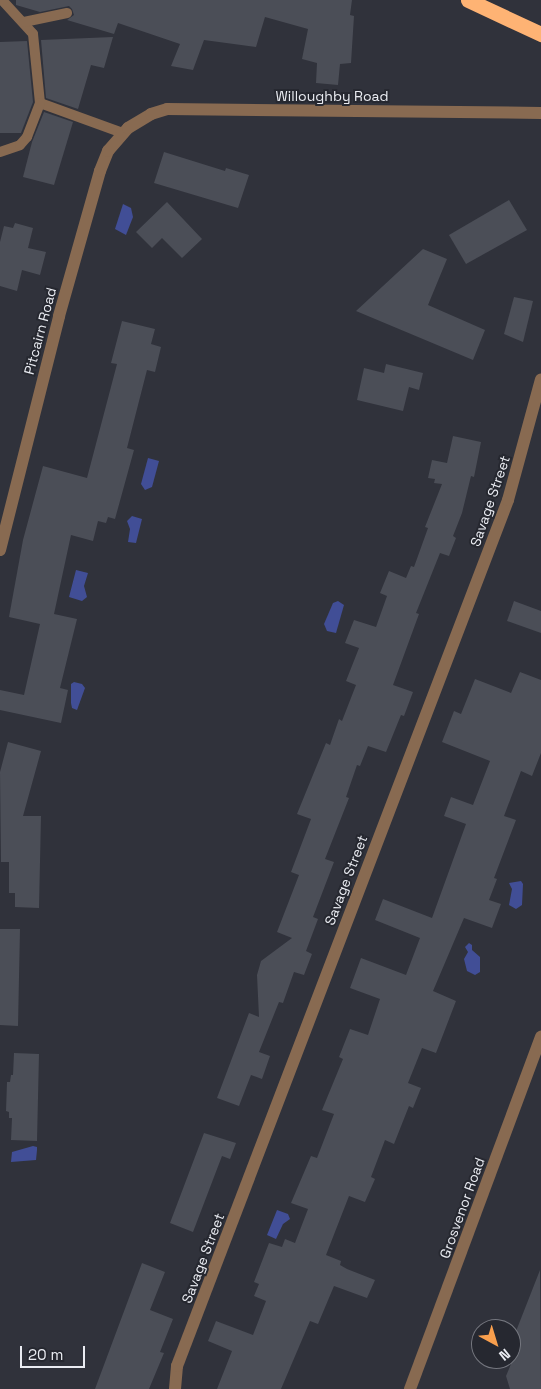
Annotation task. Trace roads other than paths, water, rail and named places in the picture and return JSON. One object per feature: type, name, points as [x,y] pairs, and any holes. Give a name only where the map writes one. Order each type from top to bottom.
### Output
[{"type":"highway","points":[[468,0],[541,34]]},
{"type":"street","name":"Willoughby Road","points":[[125,130],[151,114],[167,109],[541,113]]},
{"type":"street","name":"Pitcairn Road","points":[[0,550],[59,316],[100,171],[108,151],[125,130]]},
{"type":"street","name":"Savage Street","points":[[175,1389],[177,1366],[508,500],[541,379]]},
{"type":"street","name":"Grosvenor Road","points":[[410,1389],[541,1037]]},
{"type":"lane","points":[[0,152],[20,145],[27,137],[40,103],[33,34],[2,0]]},
{"type":"lane","points":[[24,22],[67,13]]},
{"type":"lane","points":[[40,103],[125,130]]},
{"type":"water","points":[[123,204],[131,208],[133,217],[126,235],[115,229]]},
{"type":"water","points":[[148,458],[159,461],[152,487],[145,490],[141,484]]},
{"type":"water","points":[[132,516],[142,519],[136,543],[128,542],[130,529],[127,521]]},
{"type":"water","points":[[76,570],[88,573],[84,586],[87,597],[82,601],[69,597]]},
{"type":"water","points":[[338,601],[344,605],[336,633],[327,631],[324,624],[333,603]]},
{"type":"water","points":[[74,682],[82,684],[85,688],[77,710],[72,708],[71,703],[71,684]]},
{"type":"water","points":[[521,881],[523,884],[522,905],[516,909],[509,905],[512,889],[509,883]]},
{"type":"water","points":[[469,943],[472,945],[472,950],[480,957],[480,972],[475,975],[467,971],[464,959],[468,952],[465,947]]},
{"type":"water","points":[[33,1146],[37,1147],[36,1160],[11,1162],[12,1152]]},
{"type":"water","points":[[277,1210],[288,1214],[290,1219],[283,1224],[276,1239],[267,1235]]}]
